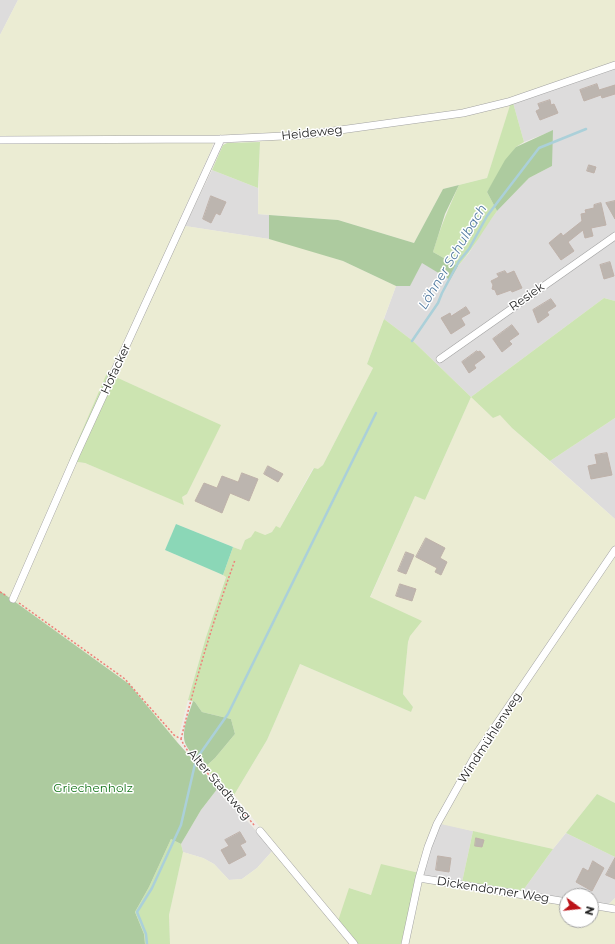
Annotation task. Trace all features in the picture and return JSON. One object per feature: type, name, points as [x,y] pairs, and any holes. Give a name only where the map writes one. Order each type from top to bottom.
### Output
[{"type":"street","name":"Heideweg","points":[[0,140],[221,139],[304,135],[463,113],[508,102],[615,65]]},
{"type":"street","name":"Hofacker","points":[[13,599],[76,455],[221,139]]},
{"type":"street","name":"Resiek","points":[[440,359],[615,236]]},
{"type":"street","name":"Windmühlenweg","points":[[405,944],[419,878],[428,847],[437,824],[475,756],[615,550]]},
{"type":"street","name":"Alter Stadtweg","points":[[260,831],[354,944]]},
{"type":"street","name":"Dickendorner Weg","points":[[419,878],[559,901]]},
{"type":"street","points":[[599,907],[615,909]]},
{"type":"path","points":[[181,738],[209,637],[235,560]]},
{"type":"path","name":"Alter Stadtweg","points":[[13,599],[125,679],[174,735],[181,738],[203,770],[217,782],[260,831]]},
{"type":"shaded area","points":[[0,0],[18,0],[0,35]]},
{"type":"shaded area","points":[[615,63],[615,301],[604,298],[471,397],[413,341],[384,319],[396,286],[410,285],[422,262],[450,280],[458,266],[469,253],[497,211],[529,178],[552,166],[552,131],[524,142],[512,99]]},
{"type":"shaded area","points":[[212,170],[258,188],[258,214],[269,215],[269,239],[185,226]]},
{"type":"shaded area","points":[[615,418],[615,519],[550,461]]},
{"type":"shaded area","points":[[218,788],[273,850],[257,868],[242,879],[229,880],[214,864],[203,858],[183,852],[181,844],[201,810]]},
{"type":"shaded area","points":[[436,822],[473,831],[461,887],[417,879]]},
{"type":"shaded area","points":[[566,833],[615,857],[615,898],[604,909],[599,908],[599,888],[559,888],[559,902],[519,896]]},
{"type":"green space","points":[[18,0],[615,0],[615,63],[513,99],[487,178],[443,189],[414,243],[338,220],[258,214],[260,134],[216,135],[209,155],[178,223],[185,226],[287,243],[343,261],[396,286],[367,364],[373,368],[323,465],[318,470],[313,468],[280,528],[265,535],[251,537],[245,540],[241,550],[176,524],[165,550],[226,576],[206,637],[177,742],[129,684],[0,591],[0,35]],"holes":[[[107,373],[220,425],[187,494],[182,497],[183,504],[85,463],[75,463]]]},
{"type":"green space","points":[[512,99],[524,142],[516,147],[487,192],[497,211],[474,246],[458,266],[433,252],[459,185],[487,178]]},
{"type":"green space","points":[[553,130],[552,166],[529,178],[497,211],[487,192],[505,160],[516,147]]},
{"type":"green space","points":[[260,142],[258,188],[212,170],[223,145],[227,143]]},
{"type":"green space","points":[[459,185],[445,214],[433,252],[458,266],[450,280],[422,263],[410,286],[396,286],[343,261],[269,239],[269,215],[338,220],[414,243],[443,189]]},
{"type":"green space","points":[[604,298],[615,301],[615,418],[550,461],[512,428],[500,415],[493,418],[471,397]]},
{"type":"green space","points":[[384,319],[413,341],[471,397],[425,500],[415,496],[370,597],[422,621],[410,636],[408,642],[403,694],[413,707],[411,712],[300,664],[267,740],[234,795],[204,768],[215,758],[235,734],[231,719],[202,712],[195,702],[188,700],[206,637],[226,577],[223,575],[233,547],[241,550],[245,540],[251,537],[255,531],[265,535],[272,532],[276,526],[280,528],[314,468],[318,469],[323,465],[373,368],[367,364]]},
{"type":"green space","points":[[107,373],[221,425],[187,494],[182,497],[184,505],[85,463],[75,463],[69,461]]},
{"type":"green space","points":[[471,397],[493,418],[500,414],[512,428],[615,519],[615,803],[597,794],[553,849],[436,823],[419,873],[371,895],[349,888],[357,944],[170,944],[169,915],[183,852],[203,858],[214,864],[229,880],[242,879],[257,868],[276,847],[234,795],[267,740],[300,664],[411,712],[413,707],[403,694],[408,642],[410,636],[370,598],[415,496],[425,500]]},
{"type":"green space","points":[[176,524],[233,547],[223,575],[165,550]]},
{"type":"green space","name":"Griechenholz","points":[[0,591],[129,684],[177,742],[218,788],[201,810],[181,844],[171,839],[149,887],[135,912],[144,934],[145,944],[0,944]]},
{"type":"green space","points":[[193,701],[202,712],[231,719],[235,734],[215,758],[204,768],[190,751],[184,740],[186,723]]},
{"type":"green space","points":[[597,794],[615,803],[615,857],[566,833]]},
{"type":"green space","points":[[473,831],[553,849],[519,896],[461,887]]},
{"type":"green space","points":[[171,839],[181,844],[183,852],[169,915],[170,944],[145,944],[144,934],[135,912],[149,887]]},
{"type":"green space","points":[[381,864],[419,873],[401,944],[357,944],[338,921],[349,888],[371,895]]},
{"type":"green space","points":[[417,879],[559,902],[559,928],[599,928],[599,908],[604,909],[615,898],[615,944],[401,944]]},
{"type":"building","points":[[597,84],[599,90],[615,85],[615,94],[602,98],[601,95],[584,101],[580,90]]},
{"type":"building","points":[[550,100],[551,105],[554,104],[558,113],[540,120],[536,111],[540,109],[538,104]]},
{"type":"building","points":[[589,165],[596,167],[594,173],[587,171]]},
{"type":"building","points":[[211,196],[226,202],[220,215],[216,213],[211,223],[203,219]]},
{"type":"building","points":[[615,201],[615,219],[606,203]]},
{"type":"building","points":[[601,203],[606,225],[591,228],[593,236],[585,238],[583,230],[568,242],[574,251],[561,260],[549,243],[561,233],[563,236],[582,221],[581,214],[586,213],[585,210],[594,208],[594,205]]},
{"type":"building","points":[[610,262],[614,276],[604,279],[600,265]]},
{"type":"building","points":[[505,271],[507,274],[514,271],[522,288],[497,295],[495,290],[492,289],[493,285],[491,281],[499,277],[497,274]]},
{"type":"building","points":[[551,299],[556,306],[547,312],[549,315],[538,323],[533,310]]},
{"type":"building","points":[[466,307],[470,313],[461,318],[465,325],[451,334],[441,318],[450,313],[451,316]]},
{"type":"building","points":[[512,325],[519,334],[509,341],[512,344],[502,352],[493,339]]},
{"type":"building","points":[[477,351],[480,351],[485,357],[474,365],[476,368],[469,373],[462,362]]},
{"type":"building","points":[[607,453],[612,475],[591,479],[588,466],[597,464],[595,455]]},
{"type":"building","points":[[268,466],[283,474],[278,482],[264,474]]},
{"type":"building","points":[[242,473],[258,479],[249,501],[230,493],[222,513],[195,501],[204,483],[217,488],[222,476],[238,482]]},
{"type":"building","points":[[426,538],[445,548],[440,558],[447,562],[441,575],[435,572],[437,568],[416,557]]},
{"type":"building","points":[[406,552],[414,555],[406,574],[398,571]]},
{"type":"building","points":[[400,584],[416,589],[412,601],[396,596]]},
{"type":"building","points":[[240,832],[246,842],[240,845],[246,855],[229,864],[221,850],[229,846],[225,840]]},
{"type":"building","points":[[476,838],[484,840],[482,847],[475,846]]},
{"type":"building","points":[[438,856],[451,858],[449,872],[436,870]]},
{"type":"building","points":[[615,858],[615,879],[606,875]]},
{"type":"building","points":[[593,861],[604,868],[594,888],[587,888],[576,882],[583,868],[588,871]]},
{"type":"waterway","name":"Löhner Schulbach","points":[[412,341],[438,303],[459,261],[469,249],[487,216],[539,148],[586,129]]},
{"type":"waterway","points":[[197,758],[228,714],[376,413]]},
{"type":"waterway","points":[[147,944],[146,934],[137,912],[152,888],[181,825],[195,764]]}]
